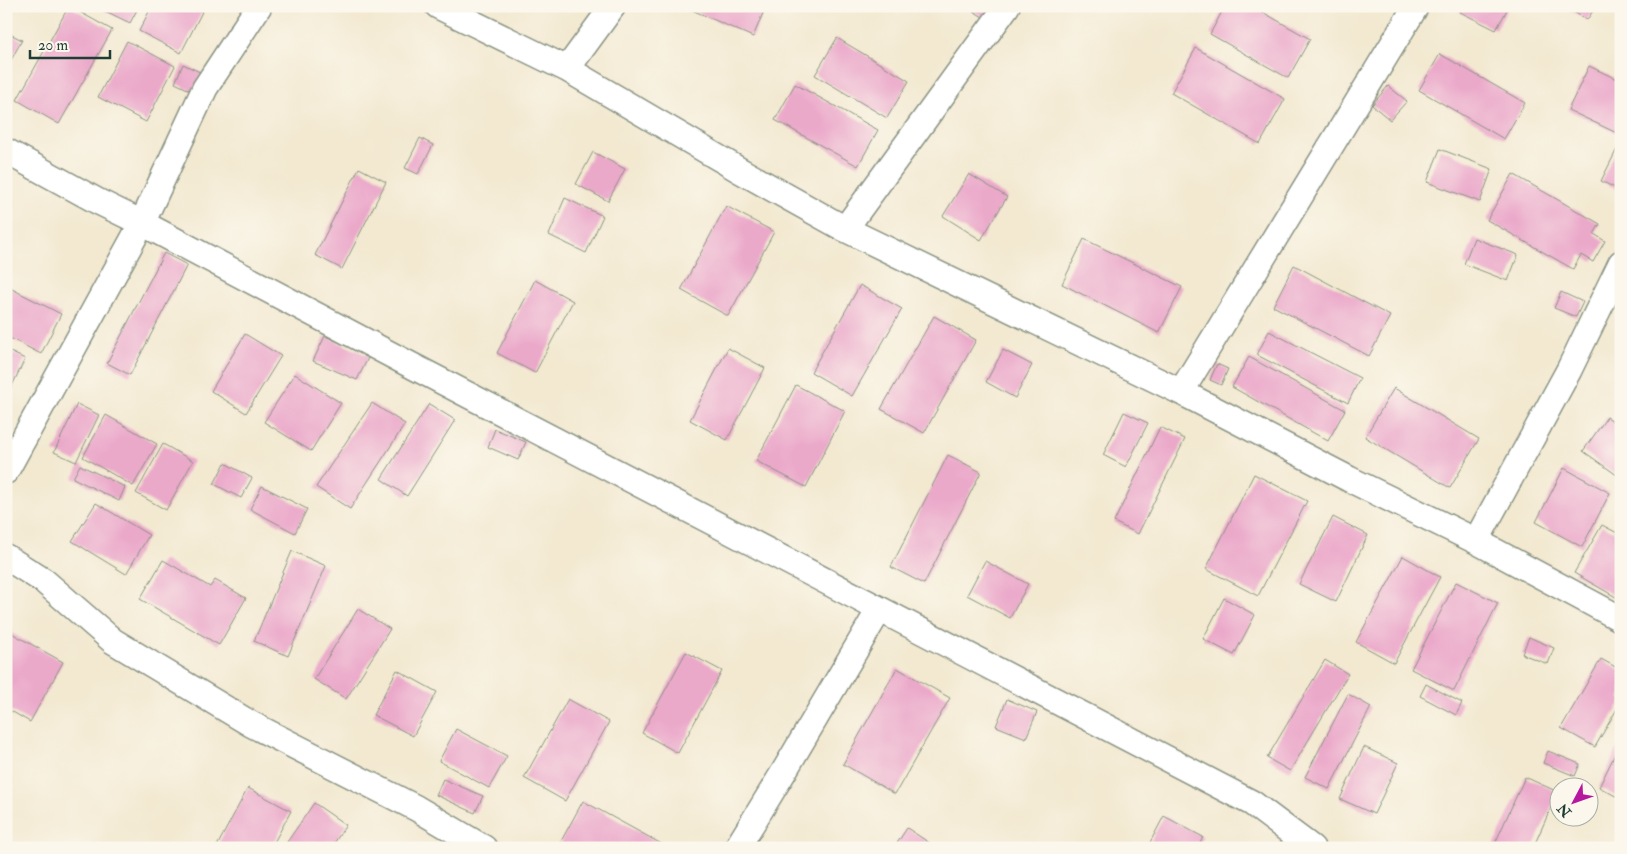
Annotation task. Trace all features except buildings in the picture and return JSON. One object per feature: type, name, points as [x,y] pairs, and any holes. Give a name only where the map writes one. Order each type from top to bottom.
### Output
[{"type":"street","points":[[6,471],[142,223],[206,88],[258,6]]},
{"type":"street","points":[[438,6],[567,69],[844,229],[1181,392],[1349,479],[1476,541],[1621,620]]},
{"type":"street","points":[[567,69],[613,6]]},
{"type":"street","points":[[844,229],[1008,6]]},
{"type":"street","points":[[1181,392],[1416,6]]},
{"type":"street","points":[[6,151],[97,201],[878,610],[1252,803],[1312,848]]},
{"type":"street","points":[[1476,541],[1569,370],[1621,263]]},
{"type":"street","points":[[6,557],[44,581],[113,641],[251,724],[416,808],[484,848]]},
{"type":"street","points":[[737,848],[788,765],[878,610]]}]
